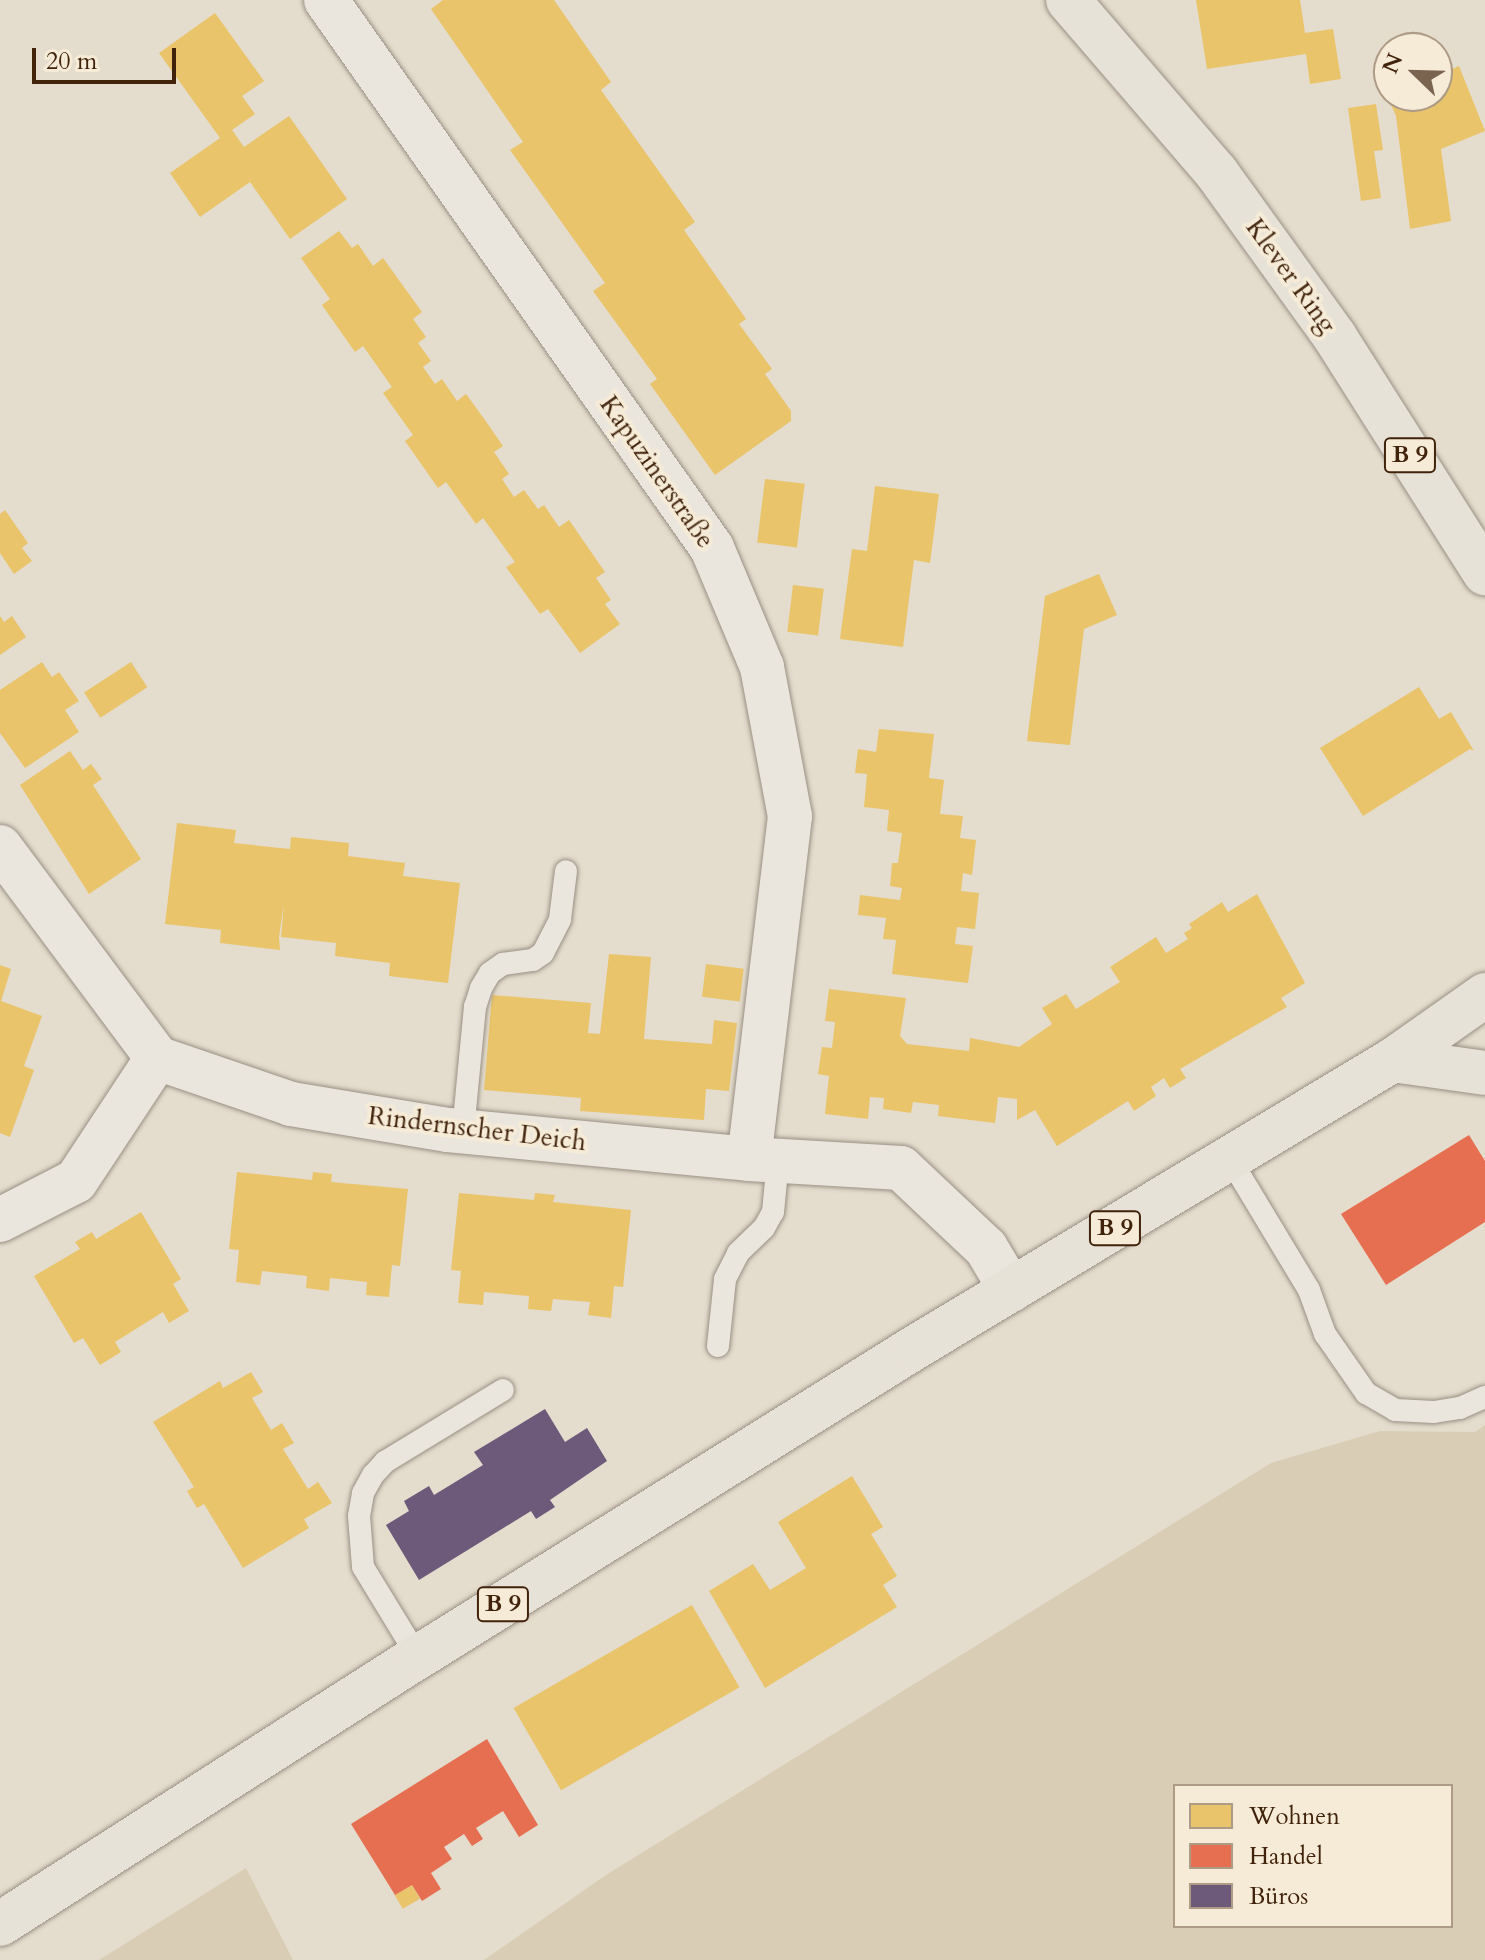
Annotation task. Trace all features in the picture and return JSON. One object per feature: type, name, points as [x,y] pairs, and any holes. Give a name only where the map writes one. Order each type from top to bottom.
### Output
[{"type":"main road","name":"Klever Ring","points":[[1068,0],[1216,172],[1335,337],[1485,573]]},
{"type":"main road","name":"B 9","points":[[0,1924],[418,1657],[1011,1290],[1393,1060],[1485,995]]},
{"type":"main road","points":[[1393,1060],[1485,1073]]},
{"type":"street","name":"Kapuzinerstraße","points":[[326,0],[712,548],[762,667],[790,816],[764,1160]]},
{"type":"street","points":[[0,847],[157,1058],[76,1181],[0,1220]]},
{"type":"street","name":"Rindernscher Deich","points":[[157,1058],[291,1104],[463,1131],[764,1160],[901,1168],[986,1248],[1011,1290]]},
{"type":"lane","points":[[463,1131],[475,1007],[481,988],[490,973],[503,964],[533,960],[543,953],[560,919],[566,871]]},
{"type":"lane","points":[[1230,1159],[1309,1290],[1325,1334],[1366,1393],[1395,1410],[1434,1412],[1460,1408],[1485,1397]]},
{"type":"lane","points":[[718,1346],[725,1279],[738,1253],[764,1228],[773,1212],[764,1160]]},
{"type":"lane","points":[[418,1657],[363,1567],[359,1516],[363,1493],[385,1462],[503,1390]]},
{"type":"shaded area","points":[[1485,1425],[1485,1960],[484,1960],[606,1875],[1271,1463],[1380,1431],[1475,1432]]},
{"type":"shaded area","points":[[246,1868],[293,1960],[99,1960]]},
{"type":"building: Wohnen","points":[[443,0],[554,0],[611,82],[601,90],[695,222],[684,230],[746,319],[739,324],[772,369],[765,374],[791,411],[791,421],[715,475],[650,384],[657,379],[593,291],[605,283],[510,150],[523,142],[431,9]]},
{"type":"building: Wohnen","points":[[1196,0],[1300,0],[1305,33],[1333,29],[1341,79],[1310,84],[1306,54],[1207,69]]},
{"type":"building: Wohnen","points":[[215,13],[264,81],[242,96],[255,114],[232,130],[244,147],[289,116],[347,199],[290,239],[250,182],[200,217],[170,173],[220,138],[159,53]]},
{"type":"building: Wohnen","points":[[1459,66],[1485,131],[1441,149],[1451,221],[1410,229],[1394,112],[1453,112],[1453,69]]},
{"type":"building: Wohnen","points":[[1373,104],[1373,112],[1377,112],[1383,150],[1374,151],[1381,198],[1361,201],[1348,108]]},
{"type":"building: Wohnen","points":[[339,231],[352,248],[358,244],[373,266],[383,258],[422,312],[413,319],[426,337],[418,343],[431,361],[423,367],[435,384],[442,379],[457,401],[466,394],[485,420],[503,446],[494,452],[509,474],[502,479],[514,497],[524,490],[538,509],[544,505],[559,527],[569,520],[605,572],[596,578],[611,600],[605,604],[620,624],[580,653],[548,609],[540,614],[506,567],[515,562],[483,518],[476,524],[446,482],[438,488],[405,441],[413,435],[383,393],[392,387],[363,346],[355,352],[322,305],[330,299],[301,258]]},
{"type":"building: Wohnen","points":[[765,479],[805,484],[797,547],[757,543]]},
{"type":"building: Wohnen","points":[[875,486],[939,494],[930,563],[914,560],[903,647],[840,639],[852,549],[867,551]]},
{"type":"building: Wohnen","points":[[5,510],[28,543],[22,548],[32,561],[14,574],[0,553],[0,514]]},
{"type":"building: Wohnen","points":[[1099,574],[1117,615],[1084,629],[1070,745],[1027,741],[1045,596]]},
{"type":"building: Wohnen","points":[[793,585],[824,589],[818,635],[787,632]]},
{"type":"building: Wohnen","points":[[0,616],[4,622],[12,616],[26,637],[0,655]]},
{"type":"building: Wohnen","points":[[42,662],[52,677],[59,672],[79,701],[65,710],[79,732],[25,768],[0,733],[0,690]]},
{"type":"building: Wohnen","points":[[131,662],[147,687],[100,718],[84,692]]},
{"type":"building: Wohnen","points":[[1419,687],[1439,719],[1451,712],[1474,751],[1470,749],[1363,816],[1320,748]]},
{"type":"building: Wohnen","points":[[879,729],[934,734],[929,778],[944,780],[940,814],[963,816],[960,838],[976,840],[972,875],[963,873],[961,891],[979,893],[975,929],[957,927],[955,944],[973,946],[968,983],[892,974],[896,940],[883,939],[886,918],[858,915],[860,895],[900,900],[902,888],[890,886],[892,863],[898,863],[902,833],[887,831],[889,810],[864,807],[867,774],[855,773],[858,749],[876,752]]},
{"type":"building: Wohnen","points":[[70,751],[83,770],[91,764],[102,779],[93,785],[141,859],[89,894],[20,785]]},
{"type":"building: Wohnen","points":[[177,823],[236,830],[234,843],[290,849],[291,837],[349,843],[348,856],[405,863],[403,876],[460,883],[448,983],[389,976],[390,963],[335,956],[336,943],[281,937],[284,903],[279,937],[280,950],[220,943],[221,930],[165,924]]},
{"type":"building: Wohnen","points":[[1257,894],[1305,983],[1281,998],[1287,1007],[1180,1069],[1186,1078],[1170,1088],[1164,1078],[1151,1087],[1156,1096],[1134,1111],[1128,1101],[1057,1146],[1035,1110],[1017,1120],[1017,1099],[998,1097],[995,1123],[938,1116],[939,1105],[913,1102],[911,1113],[883,1109],[884,1098],[870,1097],[868,1119],[825,1114],[829,1076],[818,1074],[822,1047],[832,1048],[835,1022],[825,1021],[829,989],[906,998],[900,1036],[907,1044],[969,1051],[970,1038],[1019,1047],[1052,1024],[1042,1008],[1066,994],[1076,1009],[1120,982],[1110,967],[1156,937],[1166,953],[1188,939],[1184,933],[1192,928],[1189,924],[1222,902],[1228,912]]},
{"type":"building: Wohnen","points":[[609,954],[651,957],[644,1039],[712,1044],[714,1020],[737,1023],[729,1091],[706,1089],[704,1120],[580,1111],[581,1098],[484,1090],[492,995],[591,1003],[588,1033],[600,1034]]},
{"type":"building: Wohnen","points":[[706,964],[744,969],[740,1001],[702,997]]},
{"type":"building: Wohnen","points":[[0,965],[11,969],[1,1001],[42,1016],[24,1066],[34,1070],[10,1137],[0,1133]]},
{"type":"building: Wohnen","points":[[237,1172],[312,1180],[313,1172],[332,1174],[331,1182],[408,1189],[400,1266],[392,1265],[389,1297],[366,1295],[367,1282],[330,1278],[329,1291],[306,1288],[307,1276],[262,1271],[260,1285],[236,1282],[239,1250],[229,1249]]},
{"type":"building: Wohnen","points":[[459,1193],[534,1200],[535,1193],[555,1195],[553,1202],[631,1210],[623,1287],[614,1286],[611,1318],[588,1315],[590,1302],[553,1299],[551,1311],[528,1309],[529,1296],[484,1292],[483,1305],[458,1303],[461,1271],[451,1270]]},
{"type":"building: Wohnen","points":[[141,1212],[181,1279],[173,1284],[189,1311],[169,1323],[163,1312],[115,1342],[121,1352],[100,1365],[83,1338],[74,1343],[34,1276],[80,1249],[75,1242],[92,1232],[96,1239]]},
{"type":"building: Wohnen","points":[[251,1372],[263,1392],[252,1398],[271,1430],[282,1423],[294,1443],[283,1449],[308,1489],[318,1482],[332,1503],[304,1519],[309,1528],[243,1568],[204,1504],[197,1508],[187,1491],[194,1487],[153,1422],[220,1381],[223,1388]]},
{"type":"building: Wohnen","points":[[852,1476],[883,1527],[871,1534],[897,1576],[883,1585],[897,1607],[765,1688],[709,1591],[753,1564],[770,1590],[806,1568],[778,1522]]},
{"type":"building: Wohnen","points":[[692,1605],[740,1687],[561,1790],[514,1708]]},
{"type":"building: Wohnen","points":[[412,1885],[420,1899],[403,1909],[395,1895]]},
{"type":"building: Handel","points":[[1469,1135],[1485,1161],[1485,1222],[1386,1285],[1341,1214]]},
{"type":"building: Handel","points":[[487,1739],[538,1825],[519,1837],[503,1811],[476,1828],[483,1839],[472,1846],[464,1834],[444,1847],[452,1859],[431,1873],[441,1889],[422,1901],[412,1885],[395,1895],[351,1824]]},
{"type":"building: Büros","points":[[545,1409],[565,1442],[587,1428],[607,1461],[550,1500],[555,1507],[536,1519],[531,1511],[419,1580],[386,1525],[409,1511],[404,1501],[429,1486],[434,1495],[483,1465],[474,1452]]}]
